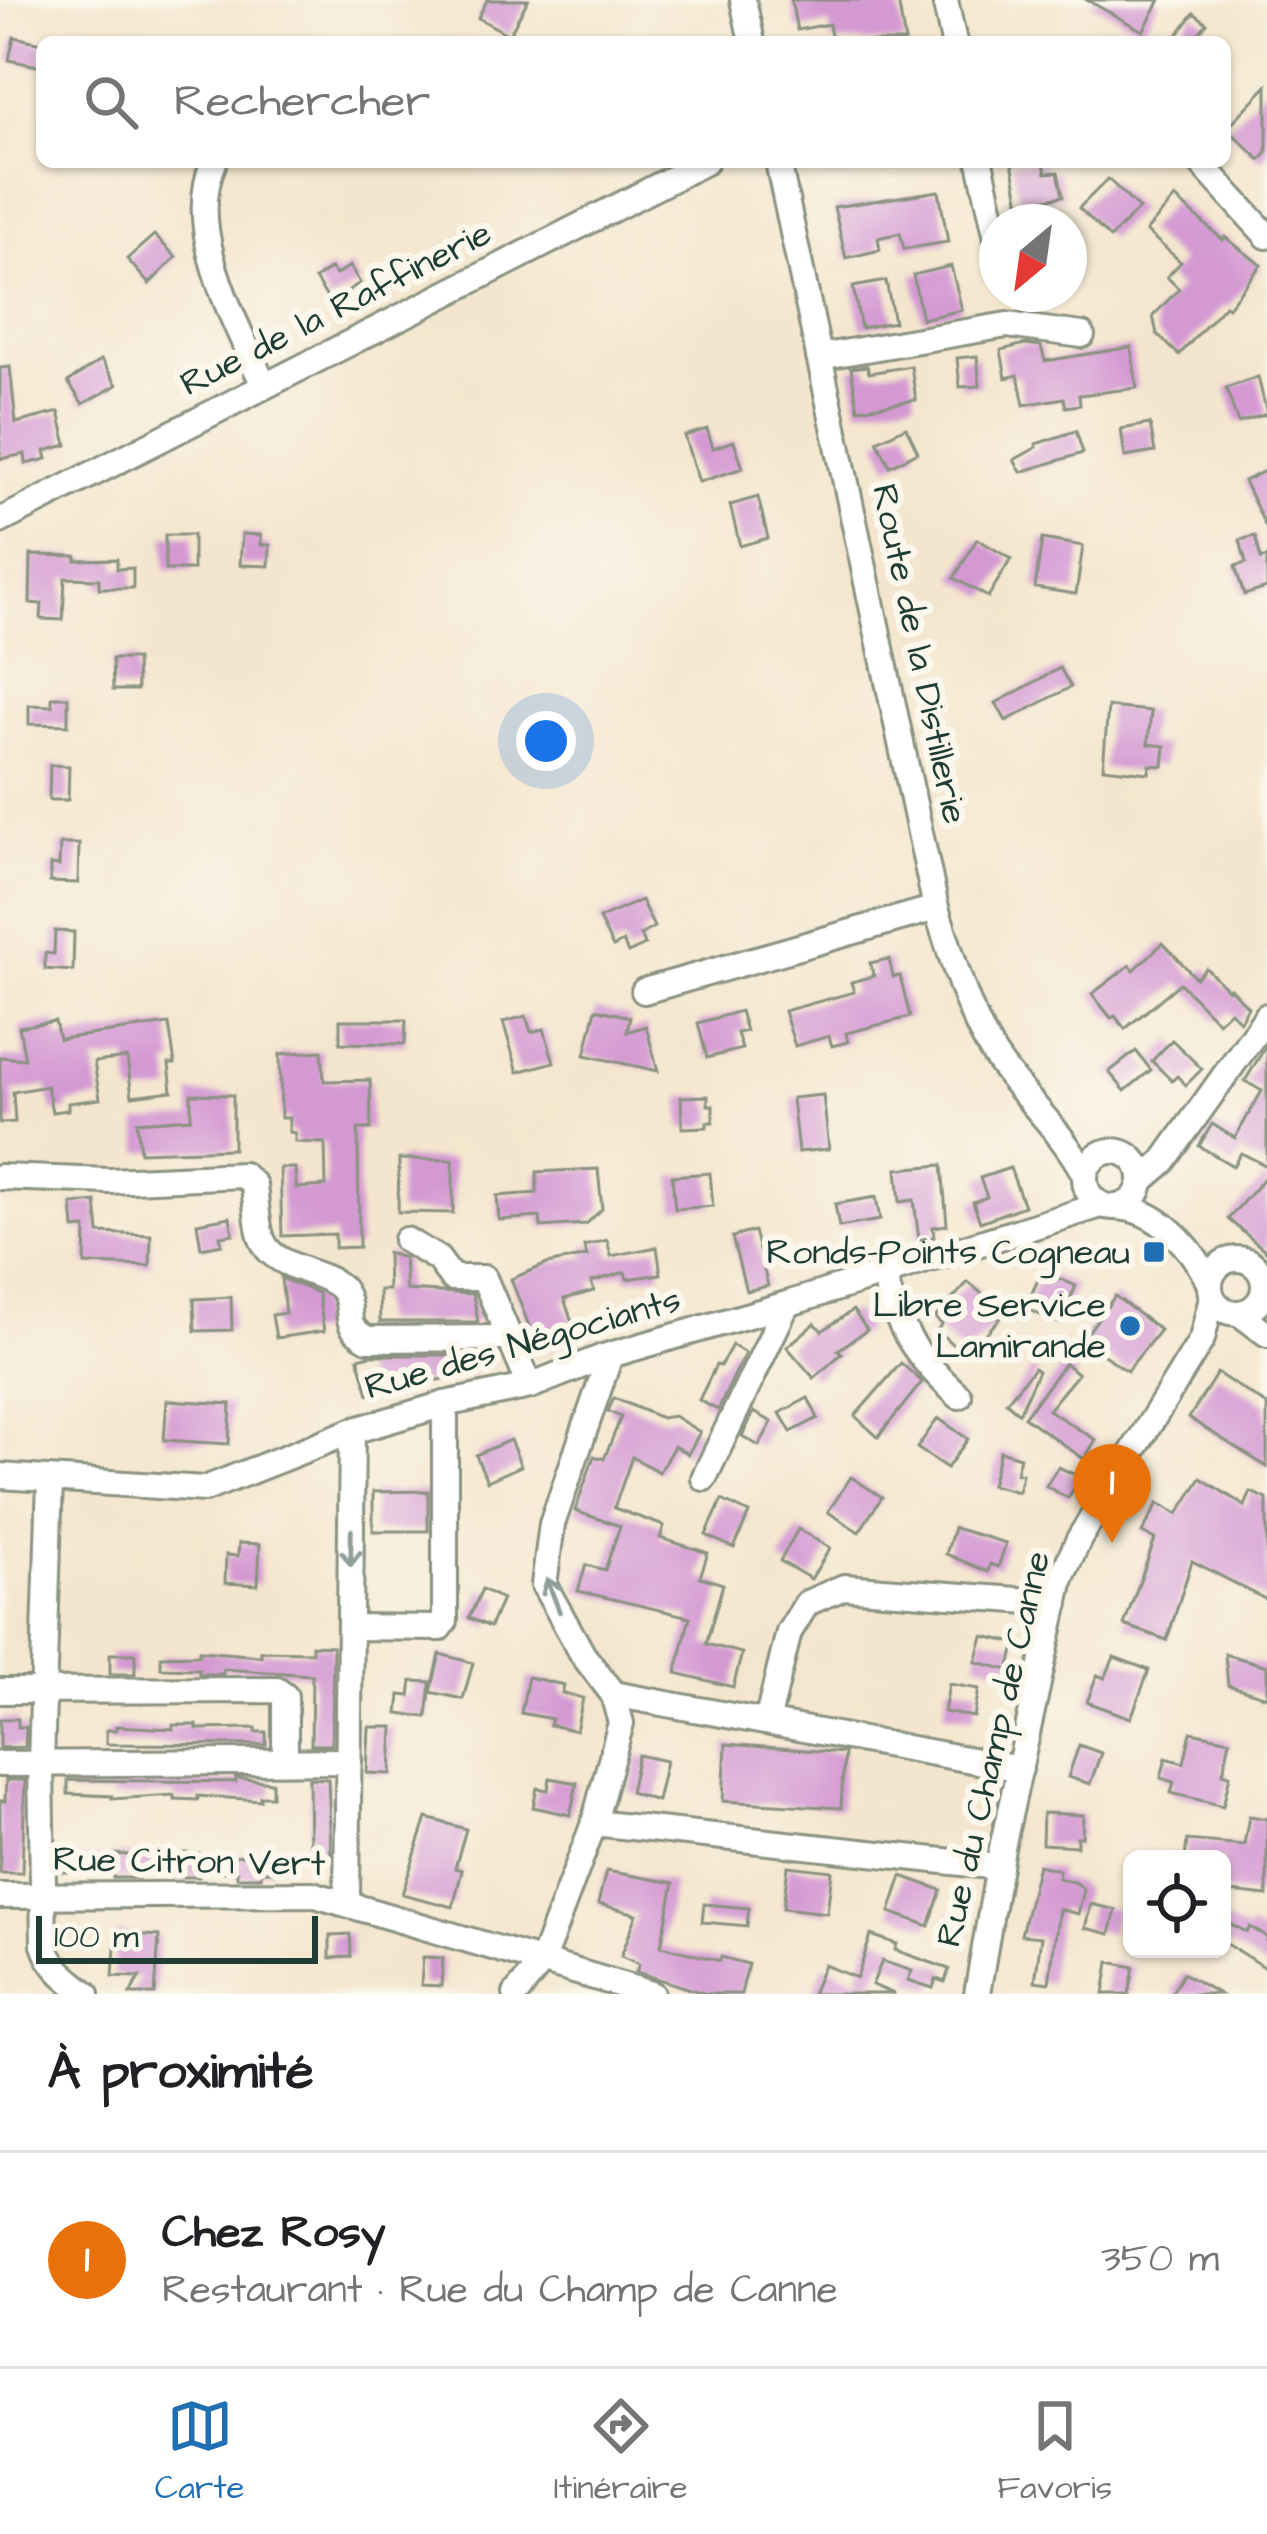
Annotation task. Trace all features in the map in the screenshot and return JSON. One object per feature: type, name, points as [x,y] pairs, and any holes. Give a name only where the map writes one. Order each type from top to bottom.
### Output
[{"type":"street","points":[[743,0],[751,36]]},
{"type":"street","points":[[945,0],[953,36]]},
{"type":"street","points":[[212,168],[202,225],[264,386]]},
{"type":"street","name":"Rue de la Raffinerie","points":[[0,521],[693,168]]},
{"type":"street","name":"Route de la Distillerie","points":[[779,168],[936,908],[986,1042],[1014,1083],[1059,1130],[1085,1177]]},
{"type":"street","points":[[981,168],[989,204]]},
{"type":"street","points":[[1205,168],[1267,236]]},
{"type":"street","points":[[819,357],[1007,325],[1082,335]]},
{"type":"street","points":[[644,992],[936,908]]},
{"type":"street","points":[[1107,1206],[1129,1203],[1267,1016]]},
{"type":"street","name":"Route de la Distillerie","points":[[1059,1130],[1114,1151]]},
{"type":"street","points":[[1061,1219],[1094,1159],[1179,1137]]},
{"type":"street","points":[[1114,1151],[1136,1161],[1156,1221]]},
{"type":"street","points":[[0,1177],[109,1180],[243,1175],[254,1185],[260,1235],[270,1253],[283,1264],[336,1284],[346,1293],[349,1323],[357,1334],[368,1340],[510,1338]]},
{"type":"street","points":[[1085,1177],[1090,1195],[1107,1206],[1123,1207],[1156,1221],[1188,1246],[1249,1262],[1267,1334]]},
{"type":"street","name":"Rue des Négociants","points":[[0,1476],[205,1490],[352,1431],[530,1386],[610,1356],[1107,1206]]},
{"type":"street","points":[[406,1240],[438,1259],[452,1278],[484,1278],[530,1386]]},
{"type":"street","points":[[1188,1246],[1220,1307],[1257,1298]]},
{"type":"street","points":[[1211,1290],[1216,1268],[1229,1259]]},
{"type":"street","points":[[884,1274],[896,1320],[916,1354],[959,1396]]},
{"type":"street","name":"Rue du Champ de Canne","points":[[977,1994],[1061,1578],[1079,1539],[1202,1339],[1211,1290]]},
{"type":"street","name":"Rue du Champ de Canne","points":[[1202,1339],[1257,1298]]},
{"type":"street","points":[[704,1478],[787,1304]]},
{"type":"street","points":[[516,1994],[542,1963],[594,1823],[621,1723],[613,1694],[583,1655],[544,1585],[552,1524],[610,1356]]},
{"type":"street","points":[[350,1627],[440,1628],[445,1621],[445,1404]]},
{"type":"street","points":[[347,1902],[352,1431]]},
{"type":"street","points":[[50,1480],[40,1763],[44,1945],[49,1960],[87,1994]]},
{"type":"street","points":[[767,1722],[789,1633],[807,1603],[844,1587],[1056,1603]]},
{"type":"street","points":[[0,1691],[277,1690],[285,1696],[285,1761]]},
{"type":"street","points":[[613,1694],[1020,1769]]},
{"type":"street","points":[[0,1764],[349,1761]]},
{"type":"street","points":[[594,1823],[999,1867]]},
{"type":"street","name":"Rue Citron Vert","points":[[0,1896],[312,1894],[652,1994]]},
{"type":"building","points":[[487,0],[528,0],[509,35],[478,18]]},
{"type":"building","points":[[791,0],[898,0],[904,36],[831,36],[829,24],[797,30]]},
{"type":"building","points":[[1087,0],[1160,0],[1143,31]]},
{"type":"building","points":[[1194,13],[1207,23],[1197,36],[1177,36]]},
{"type":"building","points":[[14,37],[36,42],[36,66],[9,60]]},
{"type":"building","points":[[1267,86],[1267,153],[1260,160],[1231,132],[1231,124]]},
{"type":"building","points":[[1013,168],[1058,172],[1063,196],[1020,204]]},
{"type":"building","points":[[1108,179],[1139,209],[1110,238],[1087,216],[1087,204],[1083,204]]},
{"type":"building","points":[[939,191],[948,242],[904,249],[900,233],[878,238],[880,250],[846,258],[834,207]]},
{"type":"building","points":[[1175,198],[1223,240],[1225,237],[1261,265],[1228,307],[1179,355],[1157,334],[1153,316],[1179,289],[1167,277],[1181,262],[1146,231]]},
{"type":"building","points":[[154,235],[176,257],[149,284],[127,259]]},
{"type":"building","points":[[350,266],[360,283],[330,302],[315,279],[331,268],[336,275]]},
{"type":"building","points":[[951,266],[962,310],[922,319],[913,275]]},
{"type":"building","points":[[886,281],[894,322],[861,328],[853,287]]},
{"type":"building","points":[[1041,346],[1045,361],[1131,347],[1137,388],[1079,395],[1080,405],[1066,407],[1064,398],[1024,405],[1018,375],[1006,378],[1001,350]]},
{"type":"building","points":[[977,356],[980,386],[960,387],[957,358]]},
{"type":"building","points":[[101,360],[117,385],[83,404],[68,382]]},
{"type":"building","points":[[867,366],[869,373],[911,366],[916,400],[858,409],[851,368]]},
{"type":"building","points":[[10,367],[16,423],[59,412],[67,445],[45,451],[47,459],[26,464],[25,454],[0,459],[0,368]]},
{"type":"building","points":[[1258,377],[1267,414],[1238,423],[1226,388]]},
{"type":"building","points":[[1150,424],[1155,452],[1125,457],[1121,429]]},
{"type":"building","points":[[906,427],[918,452],[890,466],[877,441]]},
{"type":"building","points":[[707,429],[713,448],[734,441],[743,468],[699,482],[684,436]]},
{"type":"building","points":[[1076,431],[1083,453],[1021,472],[1014,460],[1036,444]]},
{"type":"building","points":[[1267,470],[1267,529],[1244,481]]},
{"type":"building","points":[[758,497],[768,538],[740,546],[730,505]]},
{"type":"building","points":[[242,534],[261,535],[261,545],[270,545],[269,566],[240,565]]},
{"type":"building","points":[[165,535],[193,535],[193,570],[165,570]]},
{"type":"building","points":[[1255,536],[1261,559],[1267,557],[1267,588],[1244,595],[1235,566],[1246,563],[1240,540]]},
{"type":"building","points":[[977,539],[1011,559],[988,597],[954,578]]},
{"type":"building","points":[[1042,539],[1083,546],[1076,594],[1035,588]]},
{"type":"building","points":[[31,555],[117,559],[117,569],[133,568],[133,588],[99,588],[99,579],[65,578],[63,620],[41,619],[42,604],[30,603]]},
{"type":"building","points":[[112,659],[136,659],[137,690],[113,690]]},
{"type":"building","points":[[1060,668],[1071,687],[1006,721],[996,703]]},
{"type":"building","points":[[52,697],[68,697],[68,725],[29,724],[29,705],[52,706]]},
{"type":"building","points":[[1108,707],[1151,711],[1148,744],[1165,746],[1163,766],[1150,765],[1149,773],[1103,768]]},
{"type":"building","points":[[50,765],[69,766],[68,800],[49,800]]},
{"type":"building","points":[[60,844],[79,844],[78,883],[50,882],[50,865],[59,866]]},
{"type":"building","points":[[641,900],[654,927],[640,935],[645,945],[628,953],[623,942],[613,947],[599,919]]},
{"type":"building","points":[[55,931],[74,932],[73,971],[45,969],[45,953],[54,954]]},
{"type":"building","points":[[1163,943],[1196,978],[1206,968],[1230,988],[1248,1007],[1240,1021],[1230,1011],[1218,1022],[1180,983],[1125,1029],[1115,1016],[1111,1018],[1092,994],[1130,965],[1134,970]]},
{"type":"building","points":[[889,959],[893,977],[900,976],[910,1017],[846,1033],[848,1042],[832,1046],[829,1036],[795,1046],[784,1011],[854,992],[851,982],[874,976],[870,963]]},
{"type":"building","points":[[596,1009],[630,1017],[627,1032],[646,1026],[658,1071],[585,1055]]},
{"type":"building","points":[[740,1011],[746,1031],[737,1033],[742,1049],[707,1058],[698,1023]]},
{"type":"building","points":[[526,1016],[531,1032],[544,1029],[554,1062],[518,1072],[503,1022]]},
{"type":"building","points":[[340,1020],[406,1020],[405,1044],[340,1043]]},
{"type":"building","points":[[55,1021],[59,1039],[169,1024],[175,1064],[169,1064],[172,1091],[132,1096],[127,1058],[94,1062],[100,1099],[68,1103],[68,1110],[52,1112],[47,1086],[13,1092],[15,1122],[0,1123],[0,1057],[25,1059],[19,1027]]},
{"type":"building","points":[[1172,1040],[1202,1069],[1186,1085],[1177,1076],[1172,1081],[1152,1061]]},
{"type":"building","points":[[1267,1044],[1267,1166],[1241,1153],[1233,1166],[1199,1146],[1212,1124],[1235,1138],[1262,1091],[1245,1081]]},
{"type":"building","points":[[322,1051],[324,1081],[370,1080],[371,1129],[358,1129],[359,1247],[335,1248],[335,1234],[282,1236],[280,1168],[295,1168],[296,1188],[326,1186],[325,1143],[295,1142],[289,1118],[281,1118],[280,1054]]},
{"type":"building","points":[[1136,1051],[1151,1070],[1125,1091],[1109,1072]]},
{"type":"building","points":[[191,1094],[233,1095],[233,1149],[140,1152],[137,1122],[191,1118]]},
{"type":"building","points":[[823,1095],[829,1149],[798,1152],[792,1098]]},
{"type":"building","points":[[708,1096],[713,1122],[707,1122],[707,1127],[682,1128],[681,1097]]},
{"type":"building","points":[[399,1159],[453,1160],[453,1213],[398,1212]]},
{"type":"building","points":[[942,1165],[947,1225],[933,1227],[934,1237],[919,1240],[914,1200],[900,1202],[897,1169]]},
{"type":"building","points":[[1010,1168],[1024,1206],[980,1222],[973,1202],[987,1197],[980,1178]]},
{"type":"building","points":[[598,1169],[602,1209],[586,1224],[541,1227],[540,1217],[499,1220],[497,1196],[537,1193],[537,1172]]},
{"type":"building","points":[[710,1173],[713,1206],[675,1209],[672,1176]]},
{"type":"building","points":[[1267,1175],[1267,1252],[1228,1219]]},
{"type":"building","points":[[876,1197],[880,1220],[839,1227],[835,1204]]},
{"type":"building","points":[[96,1202],[99,1233],[151,1235],[150,1266],[85,1264],[86,1228],[74,1229],[72,1204]]},
{"type":"building","points":[[230,1217],[233,1234],[220,1236],[222,1244],[201,1248],[197,1223]]},
{"type":"building","points":[[754,1231],[768,1286],[746,1291],[732,1237]]},
{"type":"building","points":[[607,1240],[611,1256],[657,1247],[661,1274],[627,1279],[625,1272],[591,1282],[594,1291],[564,1299],[578,1339],[539,1352],[511,1279],[547,1264],[587,1256],[584,1246]]},
{"type":"building","points":[[387,1253],[404,1258],[406,1290],[473,1294],[478,1322],[380,1322],[379,1290],[388,1290]]},
{"type":"building","points":[[1042,1271],[1076,1286],[1059,1323],[1025,1308]]},
{"type":"building","points":[[281,1278],[318,1293],[324,1331],[276,1338],[272,1315],[285,1313]]},
{"type":"building","points":[[968,1282],[1005,1313],[965,1356],[937,1330],[942,1324],[935,1318]]},
{"type":"building","points":[[1115,1296],[1160,1330],[1127,1371],[1082,1340]]},
{"type":"building","points":[[231,1297],[232,1330],[195,1331],[194,1299]]},
{"type":"building","points":[[853,1310],[867,1330],[838,1350],[842,1353],[814,1378],[787,1347],[815,1323],[822,1331]]},
{"type":"building","points":[[732,1345],[745,1353],[718,1410],[699,1400]]},
{"type":"building","points":[[480,1355],[481,1362],[471,1364],[473,1373],[369,1394],[358,1358]]},
{"type":"building","points":[[901,1363],[922,1382],[878,1437],[855,1416]]},
{"type":"building","points":[[1065,1363],[1078,1374],[1048,1410],[1096,1440],[1084,1459],[1024,1417]]},
{"type":"building","points":[[1034,1368],[1038,1371],[1019,1413],[1006,1402]]},
{"type":"building","points":[[1217,1373],[1267,1405],[1267,1467],[1189,1418]]},
{"type":"building","points":[[614,1398],[661,1418],[674,1416],[700,1432],[688,1454],[674,1446],[659,1472],[632,1457],[614,1508],[664,1526],[660,1538],[708,1553],[700,1577],[723,1584],[706,1644],[742,1653],[733,1687],[676,1673],[690,1617],[578,1591],[586,1565],[605,1570],[620,1526],[575,1511],[594,1456],[604,1459],[621,1417],[608,1411]]},
{"type":"building","points":[[808,1398],[818,1418],[791,1432],[780,1413]]},
{"type":"building","points":[[167,1400],[231,1404],[229,1444],[164,1440]]},
{"type":"building","points":[[754,1412],[772,1422],[759,1446],[742,1436]]},
{"type":"building","points":[[938,1418],[968,1439],[947,1468],[917,1448]]},
{"type":"building","points":[[510,1440],[521,1466],[487,1481],[476,1455]]},
{"type":"building","points":[[1000,1451],[1020,1457],[1018,1492],[991,1485]]},
{"type":"building","points":[[1058,1467],[1081,1477],[1068,1498],[1046,1486]]},
{"type":"building","points":[[851,1477],[882,1497],[859,1532],[828,1512]]},
{"type":"building","points":[[1201,1478],[1245,1506],[1251,1492],[1267,1499],[1267,1600],[1192,1561],[1167,1640],[1124,1625],[1155,1539],[1142,1533],[1158,1503],[1178,1514]]},
{"type":"building","points":[[428,1491],[428,1531],[373,1531],[373,1492]]},
{"type":"building","points":[[722,1500],[749,1513],[734,1548],[706,1535]]},
{"type":"building","points":[[954,1528],[1006,1543],[998,1567],[990,1564],[988,1572],[946,1554]]},
{"type":"building","points":[[798,1529],[830,1548],[811,1579],[780,1561]]},
{"type":"building","points":[[239,1543],[260,1544],[258,1585],[225,1583],[226,1555],[238,1556]]},
{"type":"building","points":[[482,1589],[502,1599],[490,1627],[469,1618]]},
{"type":"building","points":[[983,1636],[1016,1643],[1009,1670],[976,1662]]},
{"type":"building","points":[[312,1645],[333,1646],[332,1745],[311,1745],[312,1675],[223,1669],[223,1674],[199,1674],[199,1669],[161,1668],[161,1656],[199,1655],[199,1651],[261,1656],[261,1651],[312,1652]]},
{"type":"building","points":[[110,1654],[135,1654],[135,1674],[110,1674]]},
{"type":"building","points":[[440,1654],[473,1663],[463,1699],[431,1692]]},
{"type":"building","points":[[1225,1654],[1267,1666],[1267,1697],[1228,1685]]},
{"type":"building","points":[[1114,1657],[1149,1670],[1131,1718],[1087,1702],[1097,1675],[1105,1678]]},
{"type":"building","points":[[528,1677],[564,1685],[562,1693],[583,1698],[576,1731],[550,1725],[552,1719],[521,1713]]},
{"type":"building","points":[[412,1681],[431,1682],[427,1717],[398,1714],[400,1695],[410,1696]]},
{"type":"building","points":[[949,1684],[979,1689],[974,1717],[944,1712]]},
{"type":"building","points":[[0,1719],[18,1719],[18,1727],[26,1727],[25,1747],[0,1748]]},
{"type":"building","points":[[173,1725],[256,1728],[256,1732],[266,1732],[266,1745],[106,1744],[106,1730],[116,1730],[116,1726],[173,1729]]},
{"type":"building","points":[[369,1727],[393,1727],[391,1774],[367,1773]]},
{"type":"building","points":[[1191,1732],[1230,1740],[1223,1773],[1230,1775],[1223,1806],[1171,1793],[1174,1782],[1161,1778],[1166,1758],[1184,1763]]},
{"type":"building","points":[[726,1744],[844,1753],[841,1808],[723,1801]]},
{"type":"building","points":[[1079,1745],[1101,1753],[1090,1784],[1068,1777]]},
{"type":"building","points":[[638,1755],[666,1761],[657,1801],[630,1792]]},
{"type":"building","points":[[236,1778],[272,1782],[272,1796],[260,1796],[260,1800],[198,1796],[198,1800],[174,1799],[174,1795],[112,1799],[68,1794],[68,1780],[236,1782]]},
{"type":"building","points":[[309,1778],[328,1779],[331,1854],[310,1854]]},
{"type":"building","points":[[550,1778],[577,1783],[570,1815],[533,1807],[537,1788],[548,1790]]},
{"type":"building","points":[[6,1780],[25,1780],[22,1873],[0,1873],[0,1801],[5,1801]]},
{"type":"building","points":[[1043,1813],[1083,1815],[1077,1846],[1042,1844]]},
{"type":"building","points":[[1249,1816],[1267,1819],[1267,1896],[1231,1892],[1231,1850],[1186,1850],[1187,1840],[1244,1845]]},
{"type":"building","points":[[427,1818],[466,1829],[455,1868],[462,1870],[453,1907],[402,1894]]},
{"type":"building","points":[[113,1854],[175,1858],[175,1854],[199,1854],[199,1858],[261,1854],[271,1857],[271,1871],[261,1871],[261,1877],[237,1877],[237,1872],[200,1871],[199,1877],[175,1877],[175,1872],[137,1872],[138,1878],[113,1878],[113,1871],[64,1872],[64,1858],[113,1858]]},
{"type":"building","points":[[1038,1865],[1059,1870],[1058,1878],[1084,1890],[1078,1914],[1059,1909],[1049,1983],[1035,1981],[1041,1937],[1021,1935]]},
{"type":"building","points":[[788,1866],[832,1871],[827,1913],[783,1908]]},
{"type":"building","points":[[606,1871],[674,1883],[661,1946],[748,1964],[741,1994],[707,1994],[636,1972],[639,1964],[621,1956],[637,1914],[598,1904]]},
{"type":"building","points":[[902,1876],[941,1890],[929,1926],[890,1912]]},
{"type":"building","points":[[704,1904],[749,1908],[747,1926],[702,1922]]},
{"type":"building","points":[[1091,1904],[1116,1910],[1110,1934],[1085,1928]]},
{"type":"building","points":[[1231,1924],[1247,1932],[1250,1927],[1267,1937],[1267,1969],[1231,1947]]},
{"type":"building","points":[[116,1933],[159,1936],[155,1994],[130,1994],[140,1977],[113,1976]]},
{"type":"building","points":[[350,1934],[351,1957],[330,1958],[330,1935]]},
{"type":"building","points":[[871,1935],[897,1944],[895,1950],[949,1969],[945,1982],[936,1979],[933,1988],[908,1980],[912,1971],[882,1961],[872,1985],[894,1994],[812,1994],[824,1965],[857,1978]]},
{"type":"building","points":[[423,1957],[443,1958],[441,1986],[421,1985]]},
{"type":"building","points":[[1109,1962],[1134,1967],[1129,1994],[1104,1994]]},
{"type":"building","points":[[1183,1973],[1219,1994],[1171,1994]]},
{"type":"place","name":"Ronds-Points Cogneau","points":[[1154,1252]]},
{"type":"place","name":"Libre Service Lamirande","points":[[1130,1326]]},
{"type":"place","name":"Chez Rosy","points":[[1112,1543]]}]
